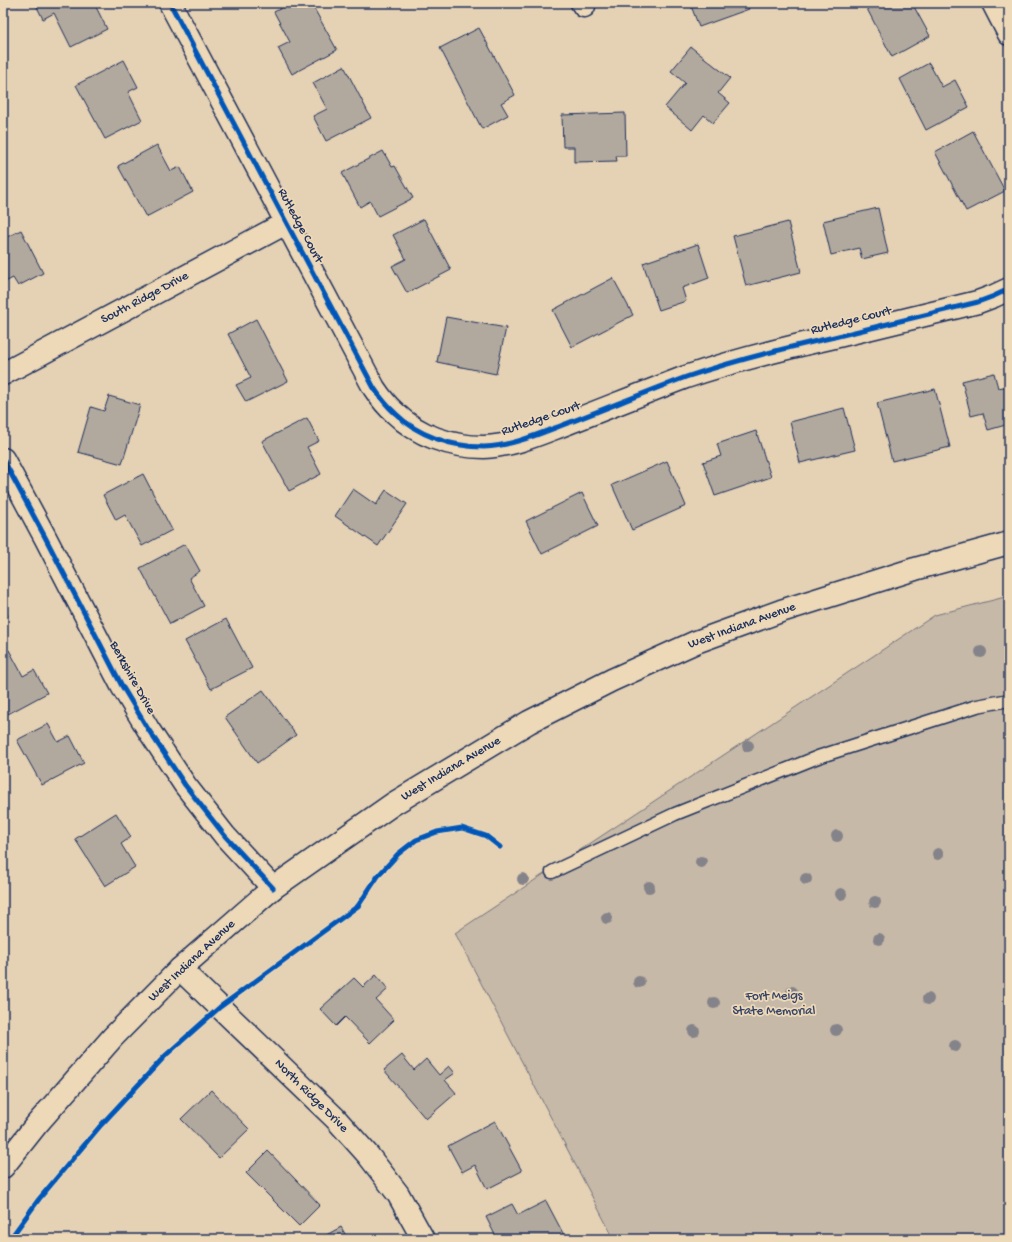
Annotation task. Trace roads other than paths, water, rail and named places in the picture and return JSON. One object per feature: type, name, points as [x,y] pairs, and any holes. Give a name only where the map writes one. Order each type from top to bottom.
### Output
[{"type":"street","name":"Rutledge Court","points":[[170,3],[374,388],[384,401],[407,424],[422,432],[452,444],[485,447],[501,445],[528,438],[694,375],[768,352],[978,302],[1009,289]]},
{"type":"street","points":[[993,3],[1009,34]]},
{"type":"street","name":"South Ridge Drive","points":[[3,374],[286,222]]},
{"type":"street","name":"Berkshire Drive","points":[[3,459],[122,686],[148,729],[185,785],[221,830],[274,888]]},
{"type":"street","name":"West Indiana Avenue","points":[[3,1167],[36,1124],[113,1037],[180,969],[274,888],[393,804],[529,722],[612,680],[696,642],[781,611],[1009,543]]},
{"type":"street","name":"North Ridge Drive","points":[[180,969],[340,1123],[368,1155],[398,1194],[423,1239]]},
{"type":"lane","points":[[552,872],[675,814],[818,757],[977,706],[1009,700]]},
{"type":"park label","name":"Fort Meigs State Memorial","points":[[774,1004]]}]
